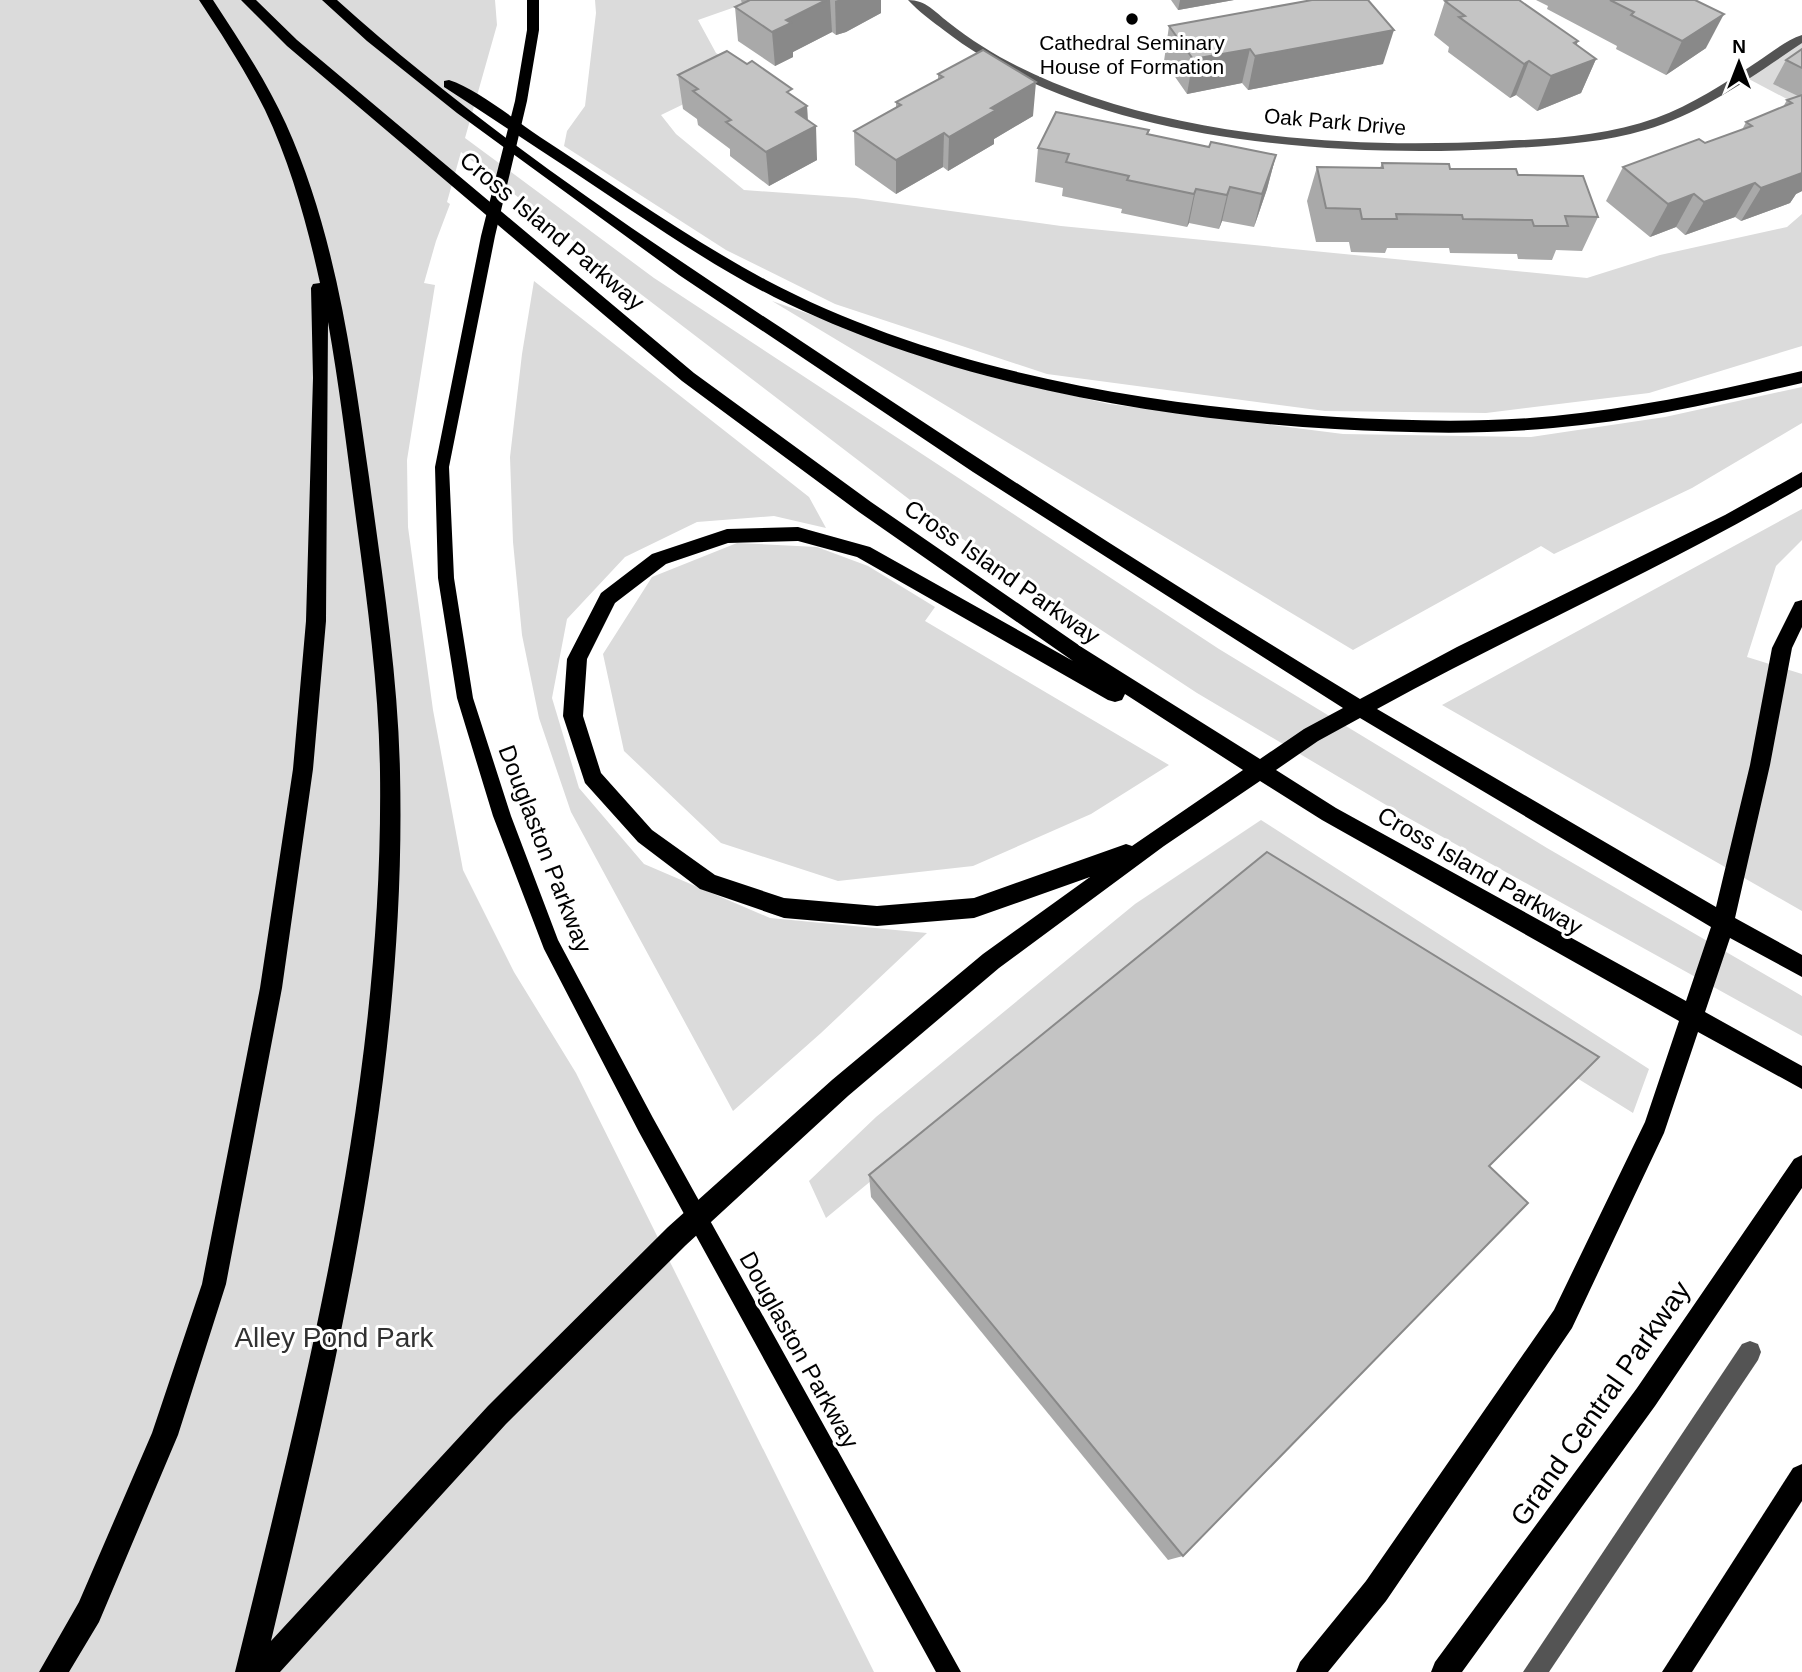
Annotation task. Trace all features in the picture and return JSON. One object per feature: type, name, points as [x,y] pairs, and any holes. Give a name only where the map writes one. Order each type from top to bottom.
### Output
[{"type":"highway","points":[[206,0],[244,58],[279,125],[309,202],[330,290],[349,400],[386,673],[390,812],[383,984],[358,1182],[311,1417],[249,1672]]},
{"type":"highway","name":"Cross Island Parkway","points":[[248,0],[292,43],[688,377],[865,507],[1076,653],[1329,814],[1802,1078]]},
{"type":"highway","name":"Cross Island Parkway","points":[[329,0],[462,110],[598,212],[945,445],[1389,725],[1668,892],[1802,967]]},
{"type":"highway","points":[[350,19],[705,252],[802,304],[920,350],[1039,383],[1169,408],[1296,422],[1430,427],[1553,422],[1694,402],[1802,377]]},
{"type":"highway","points":[[53,1672],[89,1612],[165,1435],[214,1284],[271,988],[303,769],[316,621],[321,378],[318,280],[309,202]]},
{"type":"highway","points":[[261,1672],[497,1415],[677,1236],[840,1088],[991,961],[1157,840],[1311,735],[1464,652],[1731,520],[1802,480]]},
{"type":"highway","points":[[1157,840],[1065,877],[974,908],[877,916],[784,908],[708,882],[645,836],[592,776],[573,716],[577,659],[608,598],[659,559],[727,536],[798,534],[863,552],[1329,814]]},
{"type":"highway","points":[[1310,1672],[1376,1591],[1563,1319],[1656,1125],[1720,934],[1760,765],[1782,648],[1802,607]]},
{"type":"highway","name":"Grand Central Parkway","points":[[1445,1672],[1646,1397],[1802,1167]]},
{"type":"highway","points":[[1676,1672],[1802,1478]]},
{"type":"main road","name":"Douglaston Parkway","points":[[533,0],[533,30],[521,101],[488,236],[442,467],[446,578],[465,698],[502,816],[550,943],[646,1125],[948,1672]]},
{"type":"street","name":"Oak Park Drive","points":[[914,0],[954,35],[1030,79],[1100,104],[1211,129],[1360,148],[1419,149],[1511,144],[1576,139],[1640,127],[1688,109],[1802,38]]},
{"type":"street","points":[[1535,1672],[1750,1352]]},
{"type":"green space","name":"Alley Pond Park","points":[[0,0],[495,0],[497,25],[465,138],[654,278],[1219,649],[1547,848],[1802,996],[1802,1036],[1403,815],[1197,693],[952,532],[642,295],[461,152],[447,202],[450,204],[424,283],[435,285],[407,460],[408,527],[433,710],[463,870],[514,972],[576,1073],[874,1672],[0,1672]]},
{"type":"green space","points":[[595,0],[755,0],[698,20],[716,53],[748,73],[661,115],[676,134],[744,190],[856,198],[1061,226],[1587,278],[1660,255],[1787,227],[1802,214],[1802,346],[1649,393],[1486,413],[1325,411],[1047,374],[835,304],[726,250],[564,146],[567,131],[585,106],[596,13]]},
{"type":"green space","points":[[1802,40],[1802,107],[1745,77]]},
{"type":"green space","points":[[534,281],[809,497],[826,528],[774,516],[697,522],[625,557],[567,619],[552,698],[579,788],[644,864],[770,918],[927,933],[733,1111],[571,812],[539,718],[522,635],[513,542],[510,457]]},
{"type":"green space","points":[[772,301],[983,375],[1109,404],[1343,434],[1531,437],[1665,417],[1802,387],[1802,423],[1692,488],[1554,554],[1541,546],[1353,650]]},
{"type":"green space","points":[[1802,509],[1802,540],[1776,566],[1747,657],[1802,674],[1802,911],[1442,705]]},
{"type":"green space","points":[[737,543],[817,547],[868,566],[935,607],[925,621],[1169,765],[1091,814],[973,866],[838,881],[721,843],[624,751],[603,654],[652,577]]},
{"type":"green space","points":[[1261,820],[1649,1069],[1633,1113],[1246,872],[826,1218],[809,1181],[876,1117],[1135,904]]},
{"type":"building","points":[[750,0],[826,0],[786,20],[791,23],[772,32],[735,7]]},
{"type":"building","points":[[1312,0],[1368,0],[1394,30],[1255,56],[1250,49],[1193,59],[1169,26]]},
{"type":"building","points":[[1519,0],[1578,41],[1574,43],[1596,59],[1551,76],[1529,61],[1524,64],[1459,17],[1465,16],[1445,1]]},
{"type":"building","points":[[1610,0],[1695,0],[1724,14],[1682,41],[1631,15],[1634,12]]},
{"type":"building","points":[[1802,49],[1802,68],[1786,60]]},
{"type":"building","points":[[983,50],[1036,82],[991,108],[996,110],[949,137],[944,133],[896,160],[854,131],[901,105],[896,102],[943,77],[938,74]]},
{"type":"building","points":[[727,51],[747,64],[752,61],[792,89],[787,92],[807,106],[796,112],[816,126],[766,152],[726,122],[731,120],[693,91],[698,89],[678,75]]},
{"type":"building","points":[[1802,95],[1802,173],[1761,188],[1755,183],[1704,202],[1694,194],[1668,204],[1623,167],[1699,139],[1705,143],[1752,126],[1746,122],[1792,103],[1787,100]]},
{"type":"building","points":[[1056,112],[1149,130],[1147,134],[1209,147],[1211,142],[1276,155],[1262,194],[1230,187],[1227,195],[1196,189],[1194,194],[1127,180],[1129,176],[1066,162],[1069,154],[1038,148]]},
{"type":"building","points":[[1382,163],[1449,164],[1450,169],[1516,169],[1518,175],[1583,176],[1598,217],[1565,216],[1568,226],[1534,226],[1532,220],[1463,219],[1462,215],[1396,214],[1397,219],[1362,219],[1360,209],[1326,208],[1317,167],[1383,168]]},
{"type":"building","points":[[1267,852],[1599,1057],[1489,1166],[1528,1203],[1183,1556],[869,1175]]},
{"type":"place","name":"Cathedral Seminary House of Formation","points":[[1132,19]]}]
